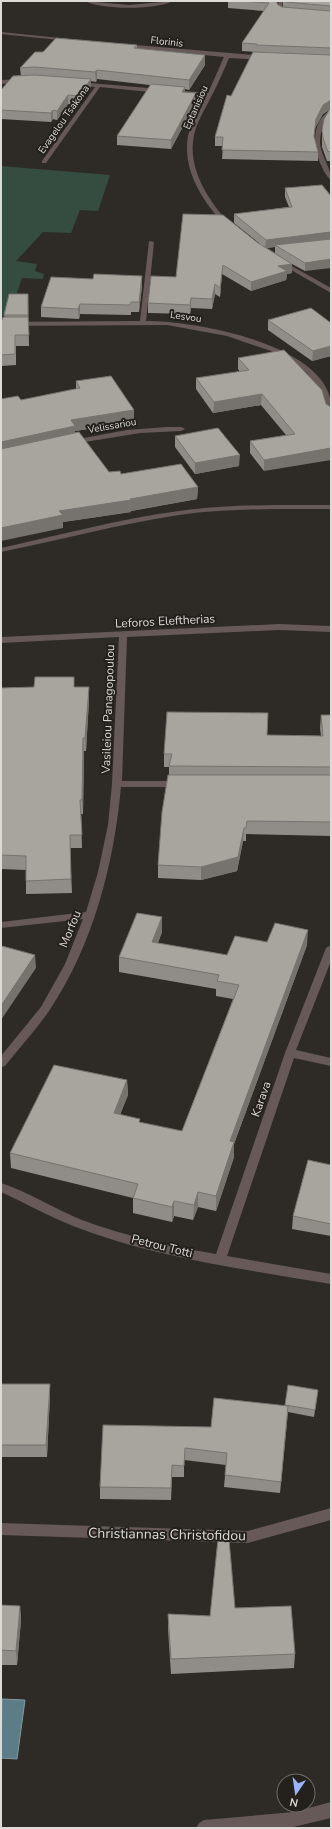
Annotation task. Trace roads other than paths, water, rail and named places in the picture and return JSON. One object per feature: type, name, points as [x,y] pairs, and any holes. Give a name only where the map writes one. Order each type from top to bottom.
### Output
[{"type":"street","points":[[88,1],[140,6],[152,6],[171,1]]},
{"type":"street","points":[[281,1],[278,8],[280,11],[292,14]]},
{"type":"street","points":[[1,32],[76,41]]},
{"type":"street","name":"Florinis","points":[[121,46],[274,59]]},
{"type":"street","name":"Eptanisiou","points":[[227,56],[191,138],[191,157],[195,175],[204,195],[211,206],[232,227]]},
{"type":"street","points":[[1,82],[29,80]]},
{"type":"street","points":[[74,84],[165,91]]},
{"type":"street","name":"Evagelou Tsakona","points":[[44,162],[98,86]]},
{"type":"street","points":[[180,92],[210,95]]},
{"type":"street","points":[[331,112],[322,121],[318,131],[317,145],[319,157],[331,178]]},
{"type":"street","points":[[143,322],[151,242]]},
{"type":"street","points":[[276,259],[331,291]]},
{"type":"street","name":"Lesvou","points":[[1,324],[143,322],[187,325],[256,342],[298,363],[317,381],[321,386],[331,415]]},
{"type":"street","name":"Velissariou","points":[[63,445],[136,430],[181,429]]},
{"type":"street","points":[[1,550],[96,528],[205,510],[273,507],[331,507]]},
{"type":"street","name":"Leforos Eleftherias","points":[[1,640],[279,627],[331,630]]},
{"type":"street","name":"Vasileiou Panagopoulou","points":[[117,784],[124,634]]},
{"type":"street","points":[[117,784],[188,784]]},
{"type":"street","name":"Morfou","points":[[1,1063],[45,1009],[70,964],[90,915],[103,872],[112,825],[117,784]]},
{"type":"street","points":[[1,925],[90,915]]},
{"type":"street","name":"Karava","points":[[220,1260],[290,1053],[331,948]]},
{"type":"street","points":[[290,1053],[331,1062]]},
{"type":"street","name":"Petrou Totti","points":[[1,1187],[78,1223],[147,1244],[220,1260],[331,1279]]},
{"type":"street","name":"Christiannas Christofidou","points":[[1,1529],[248,1537],[331,1514]]},
{"type":"street","points":[[204,1828],[294,1820],[331,1810]]},
{"type":"water","points":[[2,1699],[25,1700],[17,1759],[1,1758]]}]
